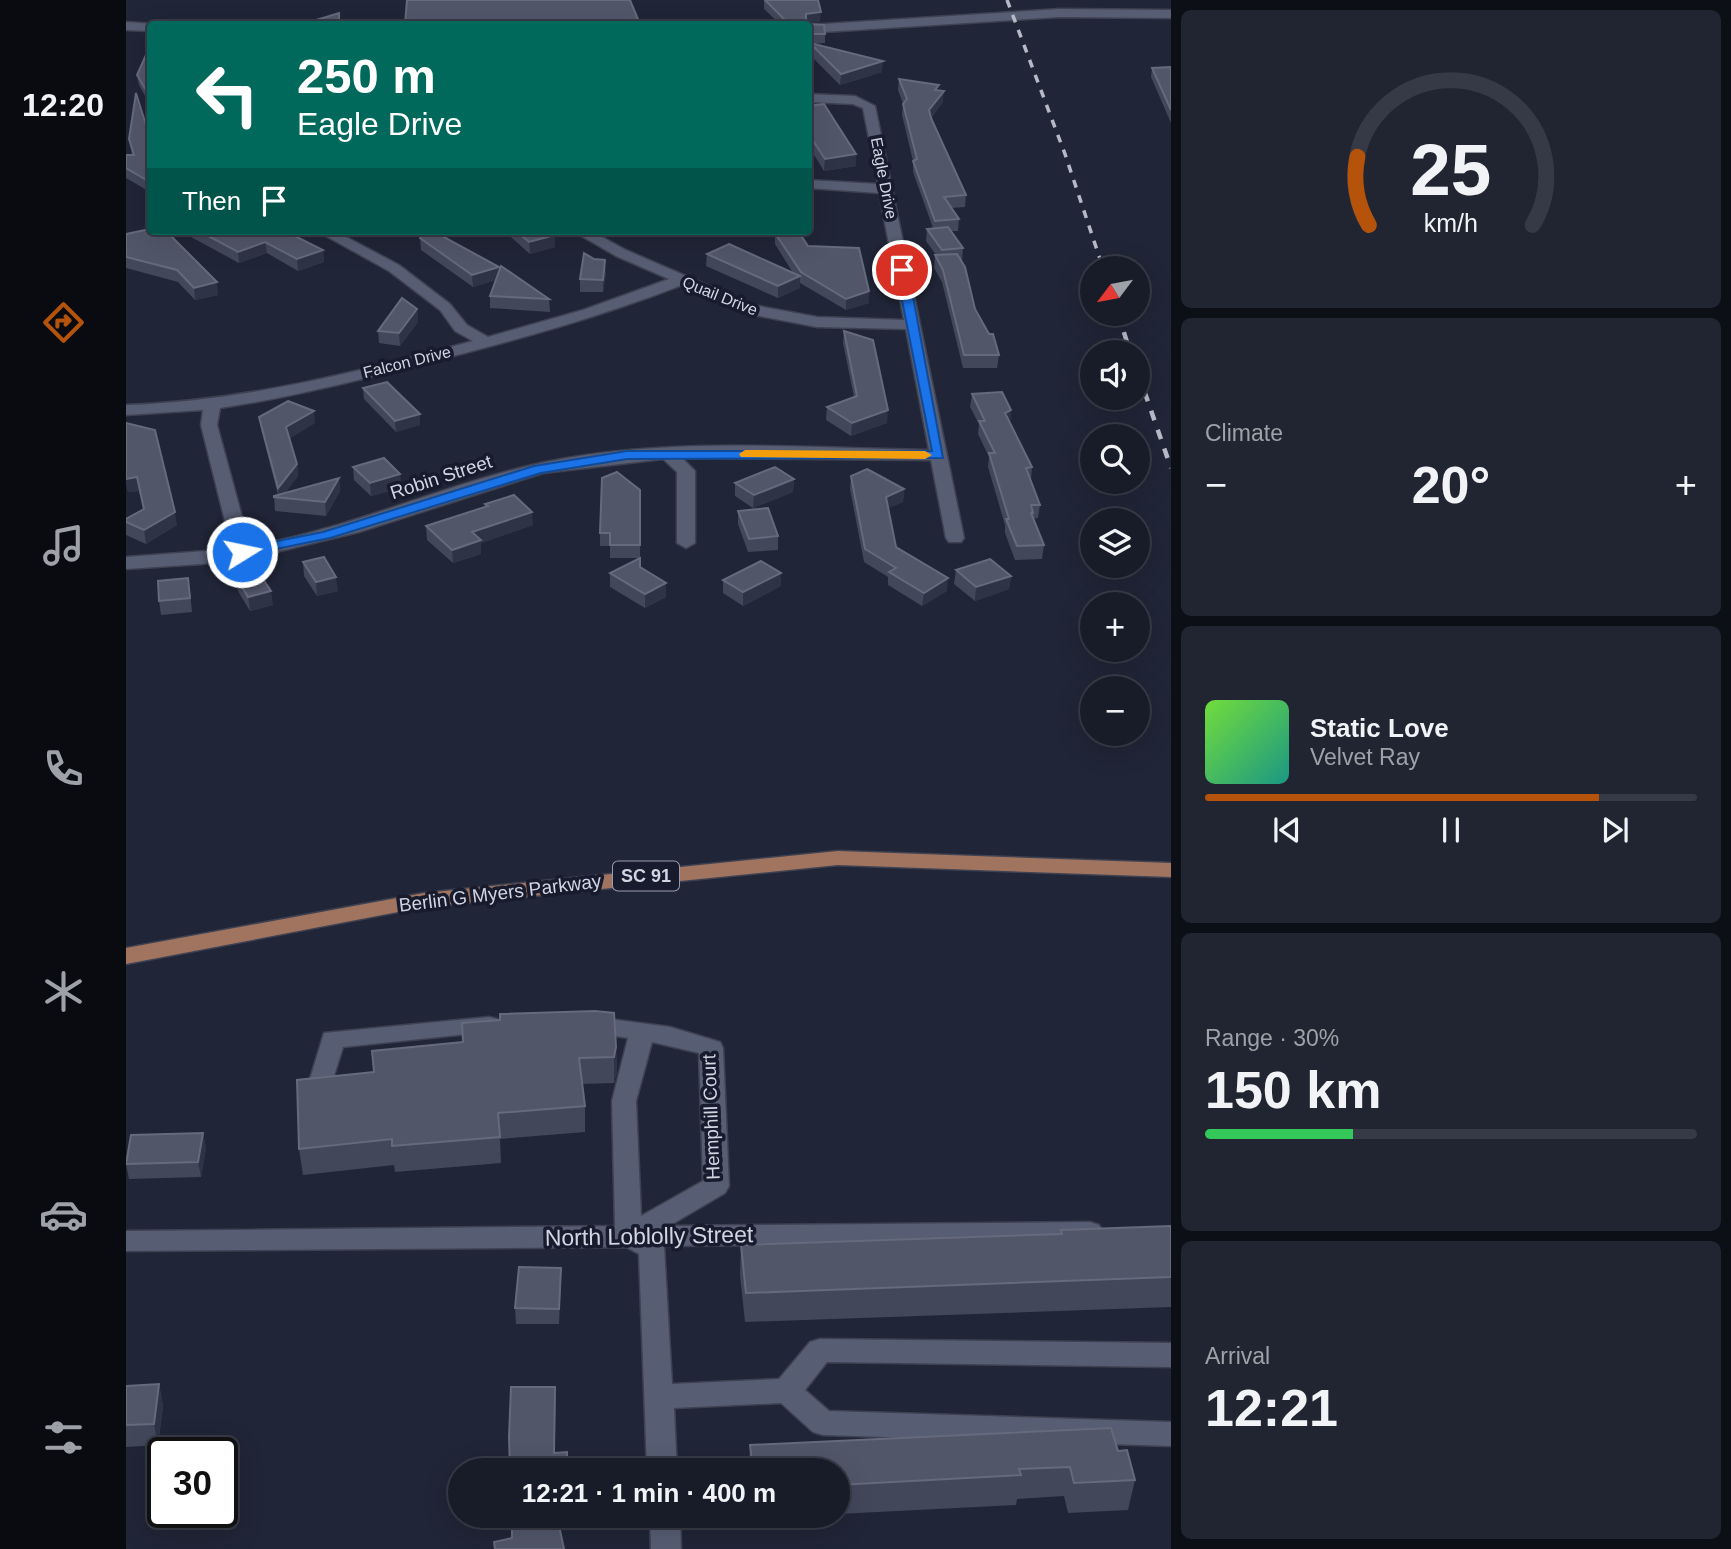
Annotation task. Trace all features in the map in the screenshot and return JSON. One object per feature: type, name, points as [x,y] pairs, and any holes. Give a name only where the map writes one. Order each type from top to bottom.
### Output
[{"type":"main road","name":"Berlin G Myers Parkway","points":[[126,956],[424,900],[838,858],[1171,870]]},
{"type":"street","points":[[1055,0],[1086,12]]},
{"type":"street","points":[[1055,0],[1060,13]]},
{"type":"street","points":[[812,29],[967,15],[1086,12],[1171,14]]},
{"type":"street","points":[[126,24],[147,27]]},
{"type":"street","name":"Eagle Drive","points":[[812,98],[855,100],[869,106],[955,538]]},
{"type":"street","points":[[812,184],[886,188]]},
{"type":"street","points":[[332,235],[394,268],[446,307],[461,328],[485,342]]},
{"type":"street","name":"Quail Drive","points":[[588,235],[731,304],[774,316],[836,324],[913,325]]},
{"type":"street","name":"Falcon Drive","points":[[126,410],[212,403],[308,386],[565,322],[681,280]]},
{"type":"street","points":[[212,403],[209,425],[242,552]]},
{"type":"street","points":[[667,453],[687,471],[686,544]]},
{"type":"street","name":"Robin Street","points":[[126,563],[242,552],[326,536],[539,469],[627,455],[939,455]]},
{"type":"street","points":[[318,1092],[333,1039],[515,1024]]},
{"type":"street","name":"Hemphill Court","points":[[567,1024],[593,1024],[642,1032],[711,1048],[716,1186],[629,1236]]},
{"type":"street","points":[[642,1032],[624,1101],[629,1236],[652,1249],[662,1458]]},
{"type":"street","name":"North Loblolly Street","points":[[126,1241],[1116,1232]]},
{"type":"street","points":[[786,1391],[820,1350],[1171,1355]]},
{"type":"street","points":[[659,1397],[786,1391],[823,1423],[1171,1434]]},
{"type":"street","points":[[665,1528],[666,1549]]},
{"type":"building","points":[[407,0],[630,0],[639,21],[405,21]]},
{"type":"building","points":[[765,0],[818,0],[821,12],[806,14],[806,21],[786,21]]},
{"type":"building","points":[[339,13],[339,21],[313,21]]},
{"type":"building","points":[[812,24],[824,25],[825,34],[812,34]]},
{"type":"building","points":[[812,43],[883,61],[841,74]]},
{"type":"building","points":[[147,53],[147,92],[137,75]]},
{"type":"building","points":[[1171,67],[1171,110],[1152,68]]},
{"type":"building","points":[[899,79],[939,85],[935,90],[944,91],[929,110],[966,195],[944,197],[959,219],[935,221],[913,161],[917,159],[903,104],[907,99]]},
{"type":"building","points":[[136,93],[147,128],[147,180],[126,168],[126,155],[134,155],[129,139]]},
{"type":"building","points":[[824,104],[856,154],[825,159],[812,139],[812,106]]},
{"type":"building","points":[[948,227],[963,248],[942,250],[927,229]]},
{"type":"building","points":[[147,230],[147,235],[170,235],[217,282],[194,288],[177,270],[126,257],[126,234]]},
{"type":"building","points":[[206,235],[293,235],[323,250],[297,259],[265,242],[238,252]]},
{"type":"building","points":[[422,235],[440,235],[499,267],[472,275],[420,238]]},
{"type":"building","points":[[521,235],[555,235],[529,242]]},
{"type":"building","points":[[776,235],[801,235],[808,246],[859,248],[869,291],[846,299],[801,272]]},
{"type":"building","points":[[729,244],[800,276],[778,286],[707,254]]},
{"type":"building","points":[[584,253],[594,259],[605,260],[603,280],[580,279]]},
{"type":"building","points":[[957,254],[965,267],[975,309],[989,334],[993,334],[999,355],[964,355],[943,270],[935,255]]},
{"type":"building","points":[[501,266],[549,299],[490,296]]},
{"type":"building","points":[[402,298],[417,309],[399,333],[378,331]]},
{"type":"building","points":[[844,331],[873,340],[888,410],[852,423],[827,407],[857,396]]},
{"type":"building","points":[[387,382],[420,414],[395,421],[363,388]]},
{"type":"building","points":[[1002,392],[1011,410],[1005,413],[1032,467],[1026,468],[1040,505],[1031,505],[1031,513],[1044,545],[1017,546],[1006,519],[1009,519],[989,453],[995,453],[979,421],[985,421],[972,394]]},
{"type":"building","points":[[288,401],[314,411],[286,427],[297,464],[278,488],[259,417]]},
{"type":"building","points":[[126,423],[155,430],[175,512],[144,530],[126,522],[126,519],[144,509],[137,477],[126,479]]},
{"type":"building","points":[[384,458],[400,474],[370,483],[353,467]]},
{"type":"building","points":[[775,467],[794,479],[754,495],[735,483]]},
{"type":"building","points":[[867,469],[904,489],[886,497],[896,547],[948,578],[924,593],[889,572],[896,568],[865,549],[851,476]]},
{"type":"building","points":[[617,472],[640,490],[640,545],[610,545],[610,533],[600,533],[602,478]]},
{"type":"building","points":[[339,478],[325,502],[274,497],[274,496]]},
{"type":"building","points":[[514,495],[532,512],[472,532],[481,540],[452,550],[426,526],[488,506],[485,504]]},
{"type":"building","points":[[768,508],[778,536],[749,539],[738,511]]},
{"type":"building","points":[[324,557],[336,577],[316,582],[303,562]]},
{"type":"building","points":[[640,558],[640,567],[666,583],[645,594],[610,573]]},
{"type":"building","points":[[990,559],[1011,576],[976,587],[956,570]]},
{"type":"building","points":[[761,561],[781,573],[743,592],[723,580]]},
{"type":"building","points":[[258,572],[271,591],[248,597],[236,577]]},
{"type":"building","points":[[188,578],[190,598],[159,601],[158,581]]},
{"type":"building","points":[[595,1011],[614,1013],[616,1047],[614,1057],[579,1058],[585,1106],[498,1113],[500,1137],[392,1146],[392,1139],[299,1149],[297,1080],[374,1072],[372,1051],[463,1042],[462,1023],[500,1020],[500,1014]]},
{"type":"building","points":[[203,1133],[198,1162],[126,1164],[131,1135]]},
{"type":"building","points":[[1171,1226],[1171,1277],[746,1293],[741,1245],[1062,1234],[1061,1230]]},
{"type":"building","points":[[519,1267],[561,1268],[559,1309],[515,1308]]},
{"type":"building","points":[[159,1384],[154,1424],[126,1425],[126,1386]]},
{"type":"building","points":[[511,1387],[555,1387],[554,1453],[567,1452],[567,1458],[510,1458]]},
{"type":"building","points":[[1111,1428],[1118,1451],[1127,1450],[1135,1480],[1074,1483],[1070,1467],[1019,1469],[1021,1475],[850,1484],[850,1458],[752,1458],[750,1445]]},
{"type":"building","points":[[512,1528],[560,1528],[564,1549],[495,1549],[494,1542],[512,1538]]},
{"type":"railway","points":[[1007,0],[1065,154],[1099,256]]},
{"type":"railway","points":[[1122,326],[1126,340]]},
{"type":"railway","points":[[1150,408],[1171,468]]},
{"type":"slow traffic","points":[[745,454],[925,455]]},
{"type":"route","points":[[242,552],[326,536],[539,469],[627,455],[939,455],[902,270]]}]
